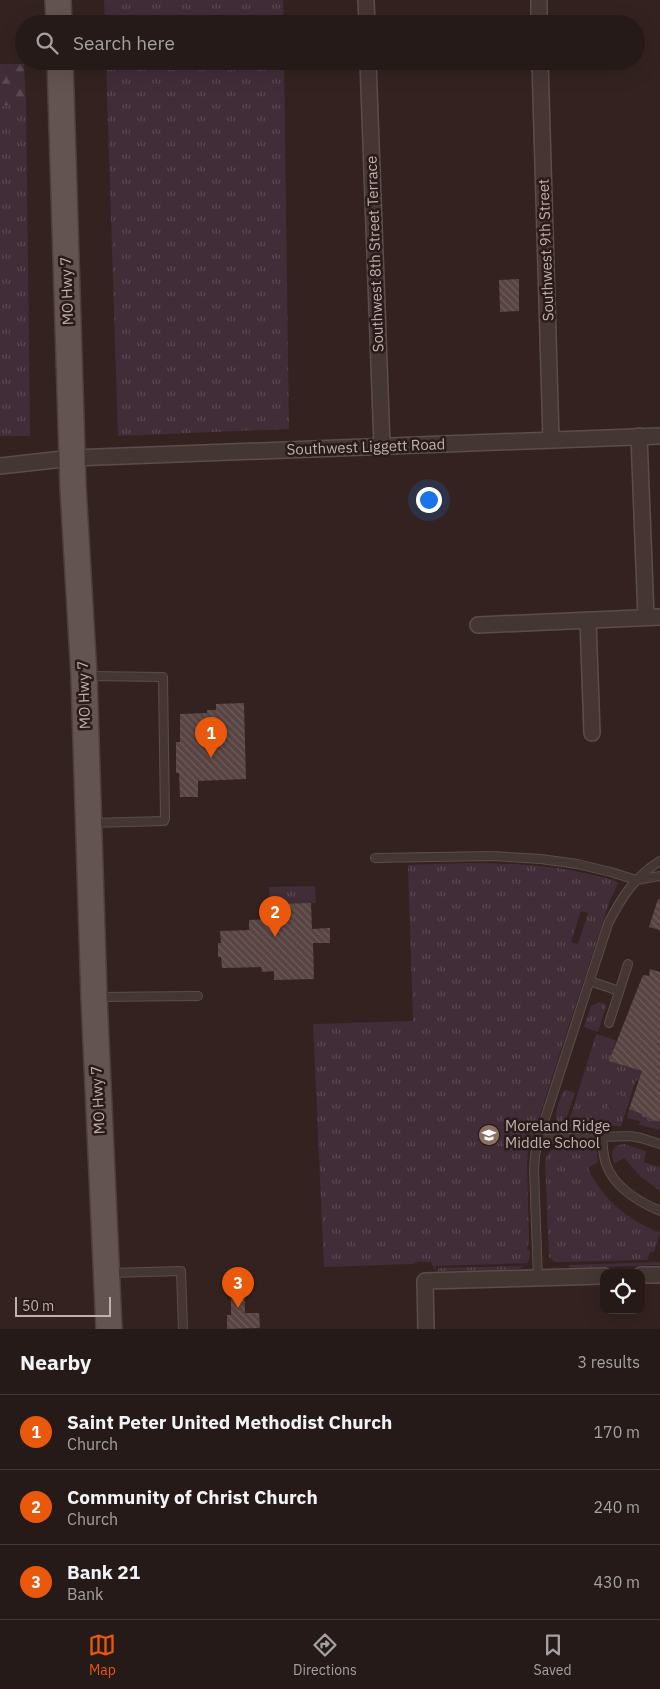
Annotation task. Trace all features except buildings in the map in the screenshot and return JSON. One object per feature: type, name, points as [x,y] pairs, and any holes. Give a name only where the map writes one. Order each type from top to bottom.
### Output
[{"type":"main road","points":[[58,0],[59,15]]},
{"type":"main road","name":"MO Hwy 7","points":[[60,70],[72,458],[84,676],[94,997],[109,1329]]},
{"type":"street","points":[[366,0],[367,15]]},
{"type":"street","points":[[539,0],[539,15]]},
{"type":"street","name":"Southwest 8th Street Terrace","points":[[368,70],[382,446]]},
{"type":"street","name":"Southwest 9th Street","points":[[540,70],[551,439]]},
{"type":"street","points":[[478,624],[653,617],[639,436]]},
{"type":"street","name":"Southwest Liggett Road","points":[[0,466],[72,458],[660,436]]},
{"type":"street","points":[[588,620],[592,733]]},
{"type":"street","points":[[645,1275],[660,1275]]},
{"type":"street","points":[[426,1329],[425,1281],[600,1276]]},
{"type":"lane","points":[[84,676],[163,677],[166,818],[164,821],[88,823]]},
{"type":"lane","points":[[375,858],[493,856],[540,858],[577,864],[636,880],[660,876]]},
{"type":"lane","points":[[538,1278],[534,1154],[608,924],[620,900],[636,880],[648,868],[660,861]]},
{"type":"lane","points":[[609,1023],[628,964]]},
{"type":"lane","points":[[590,981],[620,991]]},
{"type":"lane","points":[[94,997],[198,996]]},
{"type":"lane","points":[[539,1139],[630,1136],[660,1144]]},
{"type":"lane","points":[[602,1137],[606,1164],[612,1176],[638,1201],[660,1211]]},
{"type":"lane","points":[[106,1273],[181,1271],[183,1329]]},
{"type":"green space","points":[[104,0],[283,0],[284,15],[105,15]]},
{"type":"green space","points":[[0,64],[15,64],[15,70],[24,70],[26,103],[0,106]]},
{"type":"green space","points":[[106,70],[284,70],[289,429],[118,436]]},
{"type":"green space","points":[[26,103],[30,436],[0,436],[0,106]]},
{"type":"green space","name":"Moreland Ridge Middle School","points":[[498,863],[530,865],[577,872],[610,879],[618,883],[609,903],[528,1151],[529,1242],[527,1249],[530,1251],[530,1257],[527,1263],[436,1266],[435,1270],[431,1262],[324,1267],[313,1024],[413,1021],[408,865]],"holes":[[[581,911],[588,913],[578,944],[571,942]]]},
{"type":"green space","points":[[315,886],[316,903],[270,904],[269,887]]},
{"type":"green space","points":[[599,1002],[605,1004],[606,1007],[598,1032],[584,1027],[591,1006]]},
{"type":"green space","points":[[596,1034],[616,1040],[610,1061],[642,1071],[639,1081],[636,1080],[621,1126],[567,1128]],"holes":[[[621,1095],[623,1104],[620,1109],[609,1108],[608,1100]]]},
{"type":"green space","points":[[563,1091],[575,1093],[563,1128],[559,1124],[556,1115]]},
{"type":"green space","points":[[616,1094],[622,1096],[624,1102],[622,1108],[616,1110],[610,1108],[608,1102],[610,1096]]},
{"type":"green space","points":[[629,1109],[660,1122],[660,1130],[639,1125],[640,1121],[627,1118]]},
{"type":"green space","points":[[624,1144],[646,1151],[644,1162],[660,1167],[660,1191],[641,1177],[624,1158],[614,1163],[613,1150],[617,1146]]},
{"type":"green space","points":[[594,1148],[597,1152],[598,1162],[588,1168],[604,1194],[627,1215],[645,1226],[660,1232],[654,1252],[650,1252],[647,1260],[555,1262],[549,1257],[545,1160],[548,1153],[554,1149]]},
{"type":"green space","points":[[660,1262],[660,1265],[569,1267],[569,1265]]},
{"type":"green space","points":[[525,1266],[518,1269],[438,1271],[438,1268]]},
{"type":"place","name":"Saint Peter United Methodist Church","points":[[211,758]]},
{"type":"place","name":"Community of Christ Church","points":[[275,937]]},
{"type":"place","name":"Moreland Ridge Middle School","points":[[489,1135]]},
{"type":"place","name":"Bank 21","points":[[238,1308]]}]
